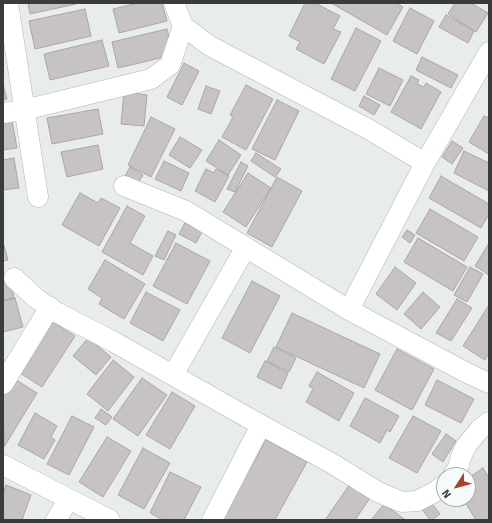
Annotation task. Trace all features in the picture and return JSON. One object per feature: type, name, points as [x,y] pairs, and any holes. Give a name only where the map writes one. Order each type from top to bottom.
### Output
[{"type":"street","points":[[8,3],[38,197]]},
{"type":"street","points":[[174,3],[183,26],[210,46],[364,127],[426,163]]},
{"type":"street","points":[[3,113],[24,110],[151,80],[170,65],[183,26]]},
{"type":"street","points":[[348,310],[426,163],[489,52]]},
{"type":"street","points":[[124,186],[186,211],[348,310],[460,370],[489,383]]},
{"type":"street","points":[[173,375],[246,247]]},
{"type":"street","points":[[14,278],[37,299],[58,313],[114,342],[333,464],[378,492],[402,502],[417,501],[436,491]]},
{"type":"street","points":[[3,384],[50,307]]},
{"type":"street","points":[[458,467],[466,446],[480,429],[489,422]]},
{"type":"street","points":[[212,520],[261,425]]},
{"type":"street","points":[[3,465],[110,520]]},
{"type":"street","points":[[56,520],[69,499]]},
{"type":"building","points":[[28,3],[76,3],[76,4],[30,14]]},
{"type":"building","points":[[138,3],[162,3],[167,21],[119,33],[113,9]]},
{"type":"building","points":[[305,3],[315,3],[340,16],[333,29],[341,32],[324,64],[296,49],[300,42],[289,36]]},
{"type":"building","points":[[331,3],[396,3],[403,7],[387,35]]},
{"type":"building","points":[[455,3],[471,3],[488,13],[476,32],[448,14]]},
{"type":"building","points":[[410,8],[434,21],[417,54],[393,41]]},
{"type":"building","points":[[85,9],[91,36],[35,49],[29,21]]},
{"type":"building","points":[[446,15],[474,31],[468,43],[439,27]]},
{"type":"building","points":[[356,28],[381,41],[355,91],[331,79]]},
{"type":"building","points":[[167,29],[173,55],[118,68],[112,42]]},
{"type":"building","points":[[102,40],[109,66],[50,80],[44,54]]},
{"type":"building","points":[[422,57],[458,75],[451,88],[416,70]]},
{"type":"building","points":[[184,63],[199,71],[182,105],[167,97]]},
{"type":"building","points":[[379,68],[403,80],[390,106],[366,94]]},
{"type":"building","points":[[411,76],[419,80],[417,84],[424,87],[426,83],[441,92],[421,129],[391,112]]},
{"type":"building","points":[[3,84],[7,99],[3,100]]},
{"type":"building","points":[[246,85],[273,99],[246,150],[222,137],[233,117],[230,115]]},
{"type":"building","points":[[206,86],[220,91],[211,114],[198,109]]},
{"type":"building","points":[[124,92],[147,95],[144,126],[121,124]]},
{"type":"building","points":[[364,96],[380,105],[374,115],[359,106]]},
{"type":"building","points":[[277,100],[299,111],[275,160],[252,149]]},
{"type":"building","points":[[98,109],[103,134],[52,144],[47,118]]},
{"type":"building","points":[[484,116],[489,118],[489,154],[469,142]]},
{"type":"building","points":[[151,117],[175,129],[151,177],[128,165]]},
{"type":"building","points":[[12,121],[17,148],[3,150],[3,123]]},
{"type":"building","points":[[180,137],[202,150],[190,168],[169,155]]},
{"type":"building","points":[[219,140],[241,155],[228,175],[206,161]]},
{"type":"building","points":[[452,141],[463,148],[452,164],[442,157]]},
{"type":"building","points":[[98,145],[103,169],[67,177],[61,152]]},
{"type":"building","points":[[464,151],[489,163],[489,191],[454,173]]},
{"type":"building","points":[[256,153],[281,169],[275,177],[251,161]]},
{"type":"building","points":[[14,158],[19,188],[3,190],[3,160]]},
{"type":"building","points":[[164,161],[189,173],[181,191],[155,179]]},
{"type":"building","points":[[241,162],[248,166],[235,192],[227,189]]},
{"type":"building","points":[[130,167],[143,175],[136,186],[124,178]]},
{"type":"building","points":[[206,169],[214,173],[216,169],[229,176],[215,202],[195,191]]},
{"type":"building","points":[[248,173],[271,188],[246,227],[223,212]]},
{"type":"building","points":[[441,176],[489,204],[489,214],[481,228],[429,198]]},
{"type":"building","points":[[277,177],[302,191],[272,247],[247,233]]},
{"type":"building","points":[[80,193],[98,203],[101,198],[120,208],[99,246],[62,225]]},
{"type":"building","points":[[127,206],[145,216],[130,243],[153,256],[143,275],[102,252]]},
{"type":"building","points":[[430,209],[478,237],[464,261],[416,233]]},
{"type":"building","points":[[185,223],[202,232],[196,243],[179,234]]},
{"type":"building","points":[[407,230],[415,235],[410,243],[402,237]]},
{"type":"building","points":[[168,231],[176,235],[164,260],[155,256]]},
{"type":"building","points":[[418,238],[467,267],[453,291],[404,262]]},
{"type":"building","points":[[3,242],[8,260],[3,261]]},
{"type":"building","points":[[176,243],[210,261],[187,304],[153,286]]},
{"type":"building","points":[[489,243],[489,275],[475,266]]},
{"type":"building","points":[[105,260],[145,284],[124,319],[99,304],[102,298],[88,289]]},
{"type":"building","points":[[395,267],[416,283],[397,310],[376,294]]},
{"type":"building","points":[[470,267],[483,274],[467,302],[454,295]]},
{"type":"building","points":[[10,277],[14,298],[3,300],[3,279]]},
{"type":"building","points":[[252,281],[280,296],[250,353],[222,338]]},
{"type":"building","points":[[146,292],[180,310],[163,341],[130,323]]},
{"type":"building","points":[[423,292],[440,307],[421,329],[404,314]]},
{"type":"building","points":[[15,298],[23,327],[3,332],[3,301]]},
{"type":"building","points":[[457,299],[472,308],[451,341],[436,333]]},
{"type":"building","points":[[489,305],[489,353],[485,360],[463,346]]},
{"type":"building","points":[[292,313],[380,354],[364,388],[276,347]]},
{"type":"building","points":[[53,322],[75,336],[42,387],[20,373]]},
{"type":"building","points":[[88,338],[111,357],[96,375],[73,356]]},
{"type":"building","points":[[274,347],[296,358],[289,372],[267,361]]},
{"type":"building","points":[[397,349],[434,369],[412,410],[375,390]]},
{"type":"building","points":[[113,360],[134,377],[108,411],[87,394]]},
{"type":"building","points":[[265,361],[288,373],[281,389],[257,377]]},
{"type":"building","points":[[317,372],[354,393],[339,421],[306,402],[313,389],[309,386]]},
{"type":"building","points":[[13,378],[37,393],[4,447],[3,395]]},
{"type":"building","points":[[142,378],[167,395],[138,436],[113,419]]},
{"type":"building","points":[[437,380],[474,399],[461,423],[425,405]]},
{"type":"building","points":[[172,392],[195,406],[170,449],[146,435]]},
{"type":"building","points":[[365,398],[399,416],[390,432],[387,430],[380,443],[350,426]]},
{"type":"building","points":[[101,409],[112,417],[106,425],[95,418]]},
{"type":"building","points":[[35,413],[57,426],[51,437],[55,440],[44,459],[18,445]]},
{"type":"building","points":[[72,416],[94,427],[69,475],[47,464]]},
{"type":"building","points":[[413,416],[441,431],[417,473],[389,458]]},
{"type":"building","points":[[446,434],[456,441],[443,462],[432,454]]},
{"type":"building","points":[[107,437],[131,451],[103,497],[79,482]]},
{"type":"building","points":[[266,440],[307,462],[275,520],[222,520]]},
{"type":"building","points":[[143,448],[170,463],[144,509],[118,495]]},
{"type":"building","points":[[483,468],[489,478],[489,520],[476,520],[468,507],[476,507],[476,473]]},
{"type":"building","points":[[170,472],[201,487],[184,520],[163,520],[150,513]]},
{"type":"building","points":[[350,484],[370,498],[355,520],[325,520]]},
{"type":"building","points":[[6,485],[31,495],[22,520],[3,520],[3,492]]},
{"type":"building","points":[[431,502],[440,514],[430,520],[422,509]]},
{"type":"building","points":[[384,504],[404,519],[404,520],[371,520]]}]
